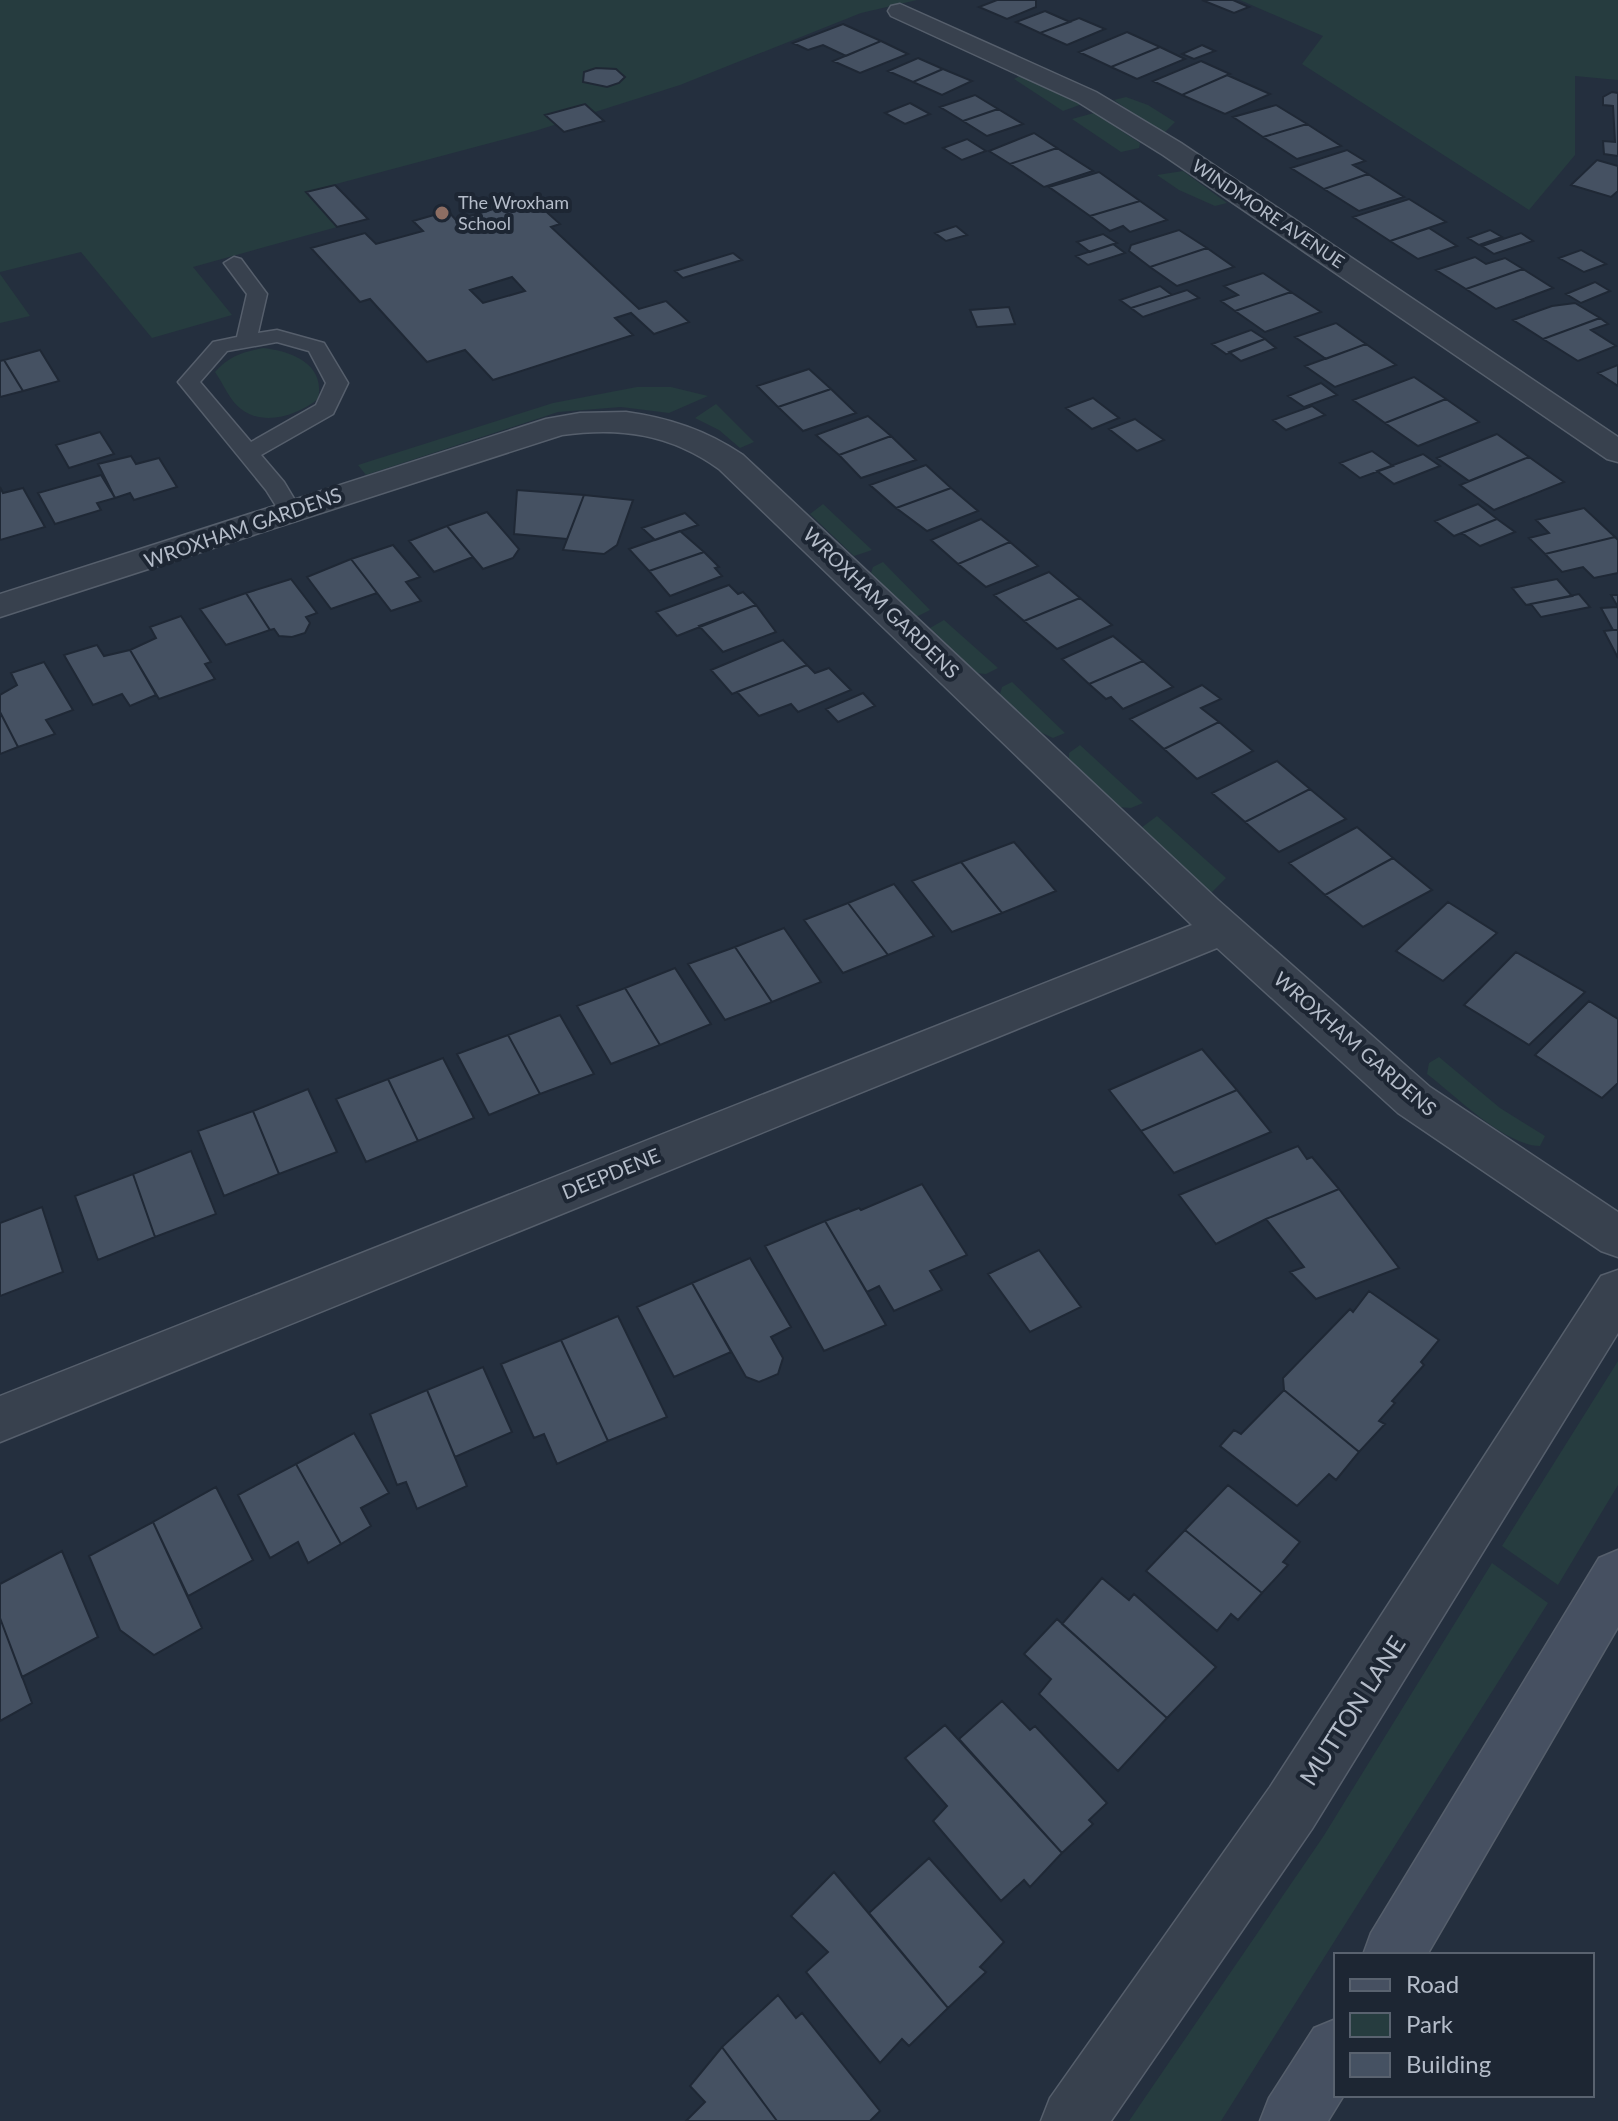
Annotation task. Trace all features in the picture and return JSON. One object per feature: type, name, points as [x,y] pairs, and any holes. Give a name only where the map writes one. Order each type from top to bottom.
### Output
[{"type":"main road","points":[[1394,1953],[1618,1576]]},
{"type":"main road","points":[[1292,2121],[1334,2053]]},
{"type":"street","name":"WINDMORE AVENUE","points":[[900,11],[1095,102],[1172,149],[1618,452]]},
{"type":"street","name":"WROXHAM GARDENS","points":[[0,606],[557,426],[620,420],[664,427],[692,437],[731,462],[786,512],[1223,929],[1414,1100],[1618,1237]]},
{"type":"street","name":"DEEPDENE","points":[[0,1419],[1223,929]]},
{"type":"street","name":"MUTTON LANE","points":[[1073,2121],[1291,1808],[1618,1291]]},
{"type":"lane","points":[[234,263],[257,294],[246,342]]},
{"type":"lane","points":[[248,453],[325,409],[337,383],[317,347],[277,336],[220,346],[189,382],[276,487],[291,512]]},
{"type":"green space","points":[[0,0],[917,0],[861,13],[680,85],[535,131],[306,192],[337,227],[193,267],[232,315],[152,338],[81,252],[0,272]]},
{"type":"green space","points":[[1240,0],[1618,0],[1618,80],[1575,76],[1575,155],[1529,210],[1302,64],[1323,36]]},
{"type":"green space","points":[[1022,75],[1082,104],[1063,111],[1014,79]]},
{"type":"green space","points":[[1126,97],[1148,105],[1175,122],[1165,132],[1159,132],[1114,100]]},
{"type":"green space","points":[[1094,113],[1140,143],[1139,148],[1121,152],[1072,119]]},
{"type":"green space","points":[[1183,171],[1227,203],[1215,206],[1179,190],[1157,175]]},
{"type":"green space","points":[[0,274],[30,316],[0,323]]},
{"type":"green space","points":[[263,348],[284,352],[304,361],[317,376],[318,399],[291,414],[270,418],[250,414],[237,406],[215,372],[237,356]]},
{"type":"green space","points":[[637,387],[671,387],[708,396],[669,413],[621,407],[558,412],[366,475],[358,465],[553,403]]},
{"type":"green space","points":[[716,404],[754,442],[740,448],[719,430],[695,418]]},
{"type":"green space","points":[[823,504],[872,550],[854,556],[810,514]]},
{"type":"green space","points":[[883,562],[930,610],[916,617],[871,573],[873,567]]},
{"type":"green space","points":[[944,620],[998,668],[986,674],[976,673],[930,628]]},
{"type":"green space","points":[[1012,682],[1065,733],[1053,738],[1040,732],[1000,694],[1002,687]]},
{"type":"green space","points":[[1080,745],[1143,803],[1131,808],[1118,807],[1069,761],[1069,753]]},
{"type":"green space","points":[[1157,816],[1226,878],[1211,893],[1141,828]]},
{"type":"green space","points":[[1439,1057],[1500,1108],[1545,1136],[1540,1146],[1526,1144],[1496,1129],[1427,1074],[1429,1063]]},
{"type":"green space","points":[[1618,1361],[1618,1485],[1558,1585],[1502,1546]]},
{"type":"green space","points":[[1492,1563],[1548,1603],[1221,2121],[1129,2121],[1323,1837]]},
{"type":"building","points":[[997,0],[1036,0],[1036,7],[1007,19],[979,7]]},
{"type":"building","points":[[1202,0],[1233,0],[1249,7],[1234,13]]},
{"type":"building","points":[[1045,11],[1070,22],[1040,33],[1016,22]]},
{"type":"building","points":[[1079,18],[1105,29],[1067,45],[1040,33]]},
{"type":"building","points":[[843,24],[881,41],[846,56],[823,45],[808,50],[793,43]]},
{"type":"building","points":[[1127,32],[1160,47],[1111,67],[1079,52]]},
{"type":"building","points":[[881,41],[908,54],[860,73],[833,61]]},
{"type":"building","points":[[1202,45],[1215,51],[1194,59],[1182,54]]},
{"type":"building","points":[[1160,47],[1185,59],[1137,79],[1111,67]]},
{"type":"building","points":[[918,58],[943,69],[913,82],[888,71]]},
{"type":"building","points":[[1201,61],[1230,74],[1182,95],[1153,81]]},
{"type":"building","points":[[596,68],[616,69],[625,77],[607,87],[583,82],[584,72]]},
{"type":"building","points":[[943,69],[972,81],[942,95],[913,82]]},
{"type":"building","points":[[1227,75],[1270,94],[1225,114],[1182,95]]},
{"type":"building","points":[[1612,92],[1618,93],[1618,156],[1604,154],[1603,141],[1615,142],[1613,106],[1603,105],[1603,97]]},
{"type":"building","points":[[975,95],[998,109],[963,121],[940,107]]},
{"type":"building","points":[[910,103],[930,114],[905,124],[885,113]]},
{"type":"building","points":[[585,104],[604,121],[564,132],[545,115]]},
{"type":"building","points":[[1276,105],[1307,124],[1263,137],[1233,117]]},
{"type":"building","points":[[998,109],[1023,124],[987,136],[963,121]]},
{"type":"building","points":[[1307,124],[1341,146],[1297,159],[1263,137]]},
{"type":"building","points":[[1034,133],[1057,148],[1010,164],[989,151]]},
{"type":"building","points":[[967,139],[986,151],[962,160],[943,148]]},
{"type":"building","points":[[1057,148],[1093,171],[1044,187],[1010,164]]},
{"type":"building","points":[[1347,150],[1365,161],[1353,165],[1368,174],[1324,189],[1291,168]]},
{"type":"building","points":[[1597,160],[1618,166],[1618,191],[1611,197],[1571,185]]},
{"type":"building","points":[[1099,172],[1140,201],[1090,216],[1049,187]]},
{"type":"building","points":[[1368,174],[1404,197],[1359,211],[1324,189]]},
{"type":"building","points":[[335,185],[368,219],[337,227],[306,192]]},
{"type":"building","points":[[531,198],[560,224],[551,227],[639,309],[666,301],[689,322],[654,334],[631,313],[615,318],[633,335],[493,380],[465,350],[427,362],[370,299],[360,302],[311,248],[365,233],[376,244],[423,231],[413,221],[448,211],[456,220]],"holes":[[[512,277],[525,291],[483,303],[470,290]]]},
{"type":"building","points":[[1409,199],[1446,222],[1390,241],[1353,217]]},
{"type":"building","points":[[1140,201],[1167,220],[1130,232],[1123,226],[1110,231],[1090,216]]},
{"type":"building","points":[[956,226],[967,235],[946,241],[935,233]]},
{"type":"building","points":[[1429,228],[1457,246],[1418,259],[1390,241]]},
{"type":"building","points":[[1179,230],[1207,248],[1150,267],[1129,251],[1131,245]]},
{"type":"building","points":[[1490,230],[1502,237],[1479,245],[1468,238]]},
{"type":"building","points":[[1521,233],[1533,241],[1494,254],[1482,246]]},
{"type":"building","points":[[1103,234],[1117,243],[1090,252],[1077,242]]},
{"type":"building","points":[[1113,244],[1125,253],[1088,265],[1076,256]]},
{"type":"building","points":[[1207,248],[1234,267],[1177,286],[1150,267]]},
{"type":"building","points":[[1581,250],[1606,264],[1584,272],[1559,258]]},
{"type":"building","points":[[733,253],[742,260],[683,278],[675,271]]},
{"type":"building","points":[[1475,257],[1486,264],[1505,258],[1523,269],[1466,289],[1436,270]]},
{"type":"building","points":[[1523,269],[1553,288],[1496,309],[1466,289]]},
{"type":"building","points":[[1263,273],[1291,292],[1235,311],[1221,301],[1238,295],[1224,286]]},
{"type":"building","points":[[1595,282],[1610,291],[1581,303],[1566,294]]},
{"type":"building","points":[[1160,286],[1172,295],[1131,308],[1120,300]]},
{"type":"building","points":[[1187,290],[1199,298],[1143,317],[1131,308]]},
{"type":"building","points":[[1291,292],[1321,312],[1265,332],[1235,311]]},
{"type":"building","points":[[1575,303],[1600,318],[1543,339],[1513,320],[1552,306]]},
{"type":"building","points":[[1009,307],[1015,324],[977,327],[970,310]]},
{"type":"building","points":[[1600,318],[1608,324],[1591,330],[1616,346],[1578,361],[1543,339]]},
{"type":"building","points":[[1336,323],[1366,344],[1326,359],[1295,337]]},
{"type":"building","points":[[1251,330],[1265,339],[1226,354],[1212,344]]},
{"type":"building","points":[[1265,339],[1276,348],[1241,361],[1229,352]]},
{"type":"building","points":[[1366,344],[1396,365],[1335,387],[1305,366]]},
{"type":"building","points":[[40,350],[59,381],[23,391],[4,360]]},
{"type":"building","points":[[4,360],[23,391],[0,397],[0,361]]},
{"type":"building","points":[[1618,365],[1618,386],[1598,373]]},
{"type":"building","points":[[809,369],[831,389],[778,407],[757,386]]},
{"type":"building","points":[[1414,377],[1446,399],[1385,423],[1353,400]]},
{"type":"building","points":[[1321,383],[1337,395],[1304,407],[1288,396]]},
{"type":"building","points":[[831,389],[856,413],[803,431],[778,407]]},
{"type":"building","points":[[1093,398],[1119,418],[1092,429],[1066,408]]},
{"type":"building","points":[[1446,399],[1479,422],[1418,446],[1385,423]]},
{"type":"building","points":[[1312,406],[1325,415],[1286,430],[1273,420]]},
{"type":"building","points":[[868,416],[891,436],[839,455],[816,435]]},
{"type":"building","points":[[1135,419],[1164,440],[1137,451],[1109,429]]},
{"type":"building","points":[[100,432],[114,454],[69,468],[56,445]]},
{"type":"building","points":[[1497,434],[1529,457],[1469,481],[1437,458]]},
{"type":"building","points":[[891,436],[916,460],[861,478],[839,455]]},
{"type":"building","points":[[1372,451],[1393,466],[1360,478],[1340,463]]},
{"type":"building","points":[[1423,454],[1440,466],[1394,484],[1377,471]]},
{"type":"building","points":[[131,456],[136,464],[159,458],[177,487],[134,500],[130,493],[115,498],[98,464]]},
{"type":"building","points":[[1529,457],[1564,482],[1494,510],[1460,485]]},
{"type":"building","points":[[926,465],[951,488],[896,508],[870,485]]},
{"type":"building","points":[[101,475],[115,498],[97,503],[101,510],[55,524],[38,493]]},
{"type":"building","points":[[0,487],[3,493],[23,488],[45,527],[0,540]]},
{"type":"building","points":[[951,488],[978,511],[927,531],[896,508]]},
{"type":"building","points":[[517,490],[584,495],[567,539],[514,534]]},
{"type":"building","points":[[584,495],[633,500],[617,545],[604,554],[563,550]]},
{"type":"building","points":[[1478,504],[1497,519],[1454,536],[1435,521]]},
{"type":"building","points":[[1584,508],[1615,537],[1545,554],[1529,538],[1549,533],[1536,520]]},
{"type":"building","points":[[487,512],[519,549],[513,558],[483,569],[447,526]]},
{"type":"building","points":[[685,513],[698,525],[655,540],[642,528]]},
{"type":"building","points":[[981,519],[1010,542],[958,564],[931,540]]},
{"type":"building","points":[[1497,519],[1515,532],[1480,546],[1462,533]]},
{"type":"building","points":[[447,526],[473,557],[434,572],[409,541]]},
{"type":"building","points":[[680,531],[704,552],[649,571],[629,549]]},
{"type":"building","points":[[1615,537],[1618,540],[1618,573],[1594,578],[1583,567],[1562,572],[1545,554]]},
{"type":"building","points":[[1010,542],[1038,566],[986,587],[958,564]]},
{"type":"building","points":[[393,545],[420,577],[406,582],[421,601],[391,611],[351,559]]},
{"type":"building","points":[[704,552],[719,567],[715,568],[722,576],[670,596],[649,571]]},
{"type":"building","points":[[351,559],[377,593],[331,609],[307,577]]},
{"type":"building","points":[[1049,572],[1080,598],[1024,621],[994,595]]},
{"type":"building","points":[[291,579],[317,613],[306,617],[310,623],[305,633],[292,637],[279,636],[274,629],[270,630],[246,593]]},
{"type":"building","points":[[1557,579],[1572,596],[1526,605],[1512,588]]},
{"type":"building","points":[[729,585],[738,594],[743,592],[756,605],[677,636],[656,612]]},
{"type":"building","points":[[246,593],[270,630],[226,645],[200,609]]},
{"type":"building","points":[[1579,594],[1590,607],[1541,617],[1531,604]]},
{"type":"building","points":[[1611,595],[1618,595],[1618,607]]},
{"type":"building","points":[[1080,598],[1112,625],[1057,649],[1024,621]]},
{"type":"building","points":[[756,605],[776,632],[723,652],[699,626]]},
{"type":"building","points":[[1618,607],[1618,630],[1613,630],[1601,608]]},
{"type":"building","points":[[181,616],[211,662],[205,664],[215,679],[159,699],[130,650],[156,638],[150,627]]},
{"type":"building","points":[[1618,630],[1618,658],[1604,631]]},
{"type":"building","points":[[1113,636],[1143,661],[1089,684],[1062,659]]},
{"type":"building","points":[[783,640],[807,665],[732,694],[711,670]]},
{"type":"building","points":[[97,645],[104,656],[130,650],[156,695],[130,706],[122,694],[93,705],[64,655]]},
{"type":"building","points":[[1143,661],[1173,687],[1123,709],[1111,697],[1106,699],[1089,684]]},
{"type":"building","points":[[44,662],[73,710],[46,720],[55,734],[18,747],[0,712],[0,695],[17,685],[11,673]]},
{"type":"building","points":[[807,665],[815,673],[829,668],[851,690],[798,712],[791,704],[759,716],[737,692]]},
{"type":"building","points":[[1202,685],[1221,699],[1201,708],[1219,722],[1164,749],[1130,719]]},
{"type":"building","points":[[863,693],[875,706],[838,722],[826,709]]},
{"type":"building","points":[[0,712],[18,747],[0,754]]},
{"type":"building","points":[[1219,722],[1253,751],[1197,779],[1164,749]]},
{"type":"building","points":[[1277,761],[1310,789],[1245,822],[1212,793]]},
{"type":"building","points":[[1310,789],[1346,819],[1279,852],[1245,822]]},
{"type":"building","points":[[1357,827],[1393,858],[1325,895],[1289,863]]},
{"type":"building","points":[[1014,842],[1056,891],[1002,913],[961,862]]},
{"type":"building","points":[[1393,858],[1432,890],[1363,927],[1325,895]]},
{"type":"building","points":[[961,862],[1002,913],[952,932],[912,881]]},
{"type":"building","points":[[894,884],[934,936],[888,955],[848,903]]},
{"type":"building","points":[[1448,902],[1497,933],[1443,981],[1396,951]]},
{"type":"building","points":[[848,903],[888,955],[843,973],[804,920]]},
{"type":"building","points":[[784,928],[821,982],[772,1002],[735,947]]},
{"type":"building","points":[[735,947],[772,1002],[725,1020],[688,964]]},
{"type":"building","points":[[1516,952],[1585,992],[1529,1045],[1464,1005]]},
{"type":"building","points":[[675,968],[711,1024],[660,1045],[625,988]]},
{"type":"building","points":[[625,988],[660,1045],[611,1064],[577,1006]]},
{"type":"building","points":[[1589,1001],[1618,1019],[1618,1083],[1602,1098],[1535,1055]]},
{"type":"building","points":[[560,1015],[594,1074],[540,1094],[508,1035]]},
{"type":"building","points":[[508,1035],[540,1094],[489,1115],[457,1054]]},
{"type":"building","points":[[1202,1049],[1237,1090],[1141,1131],[1109,1090]]},
{"type":"building","points":[[443,1058],[474,1118],[418,1141],[388,1079]]},
{"type":"building","points":[[388,1079],[418,1141],[366,1162],[336,1099]]},
{"type":"building","points":[[308,1089],[337,1152],[279,1174],[253,1111]]},
{"type":"building","points":[[1237,1090],[1271,1132],[1174,1173],[1141,1131]]},
{"type":"building","points":[[253,1111],[279,1174],[224,1196],[198,1131]]},
{"type":"building","points":[[1298,1146],[1307,1159],[1312,1157],[1339,1189],[1266,1219],[1216,1244],[1179,1195]]},
{"type":"building","points":[[191,1151],[216,1214],[155,1237],[133,1174]]},
{"type":"building","points":[[133,1174],[155,1237],[98,1260],[75,1196]]},
{"type":"building","points":[[922,1184],[967,1255],[930,1271],[942,1290],[894,1311],[879,1286],[867,1292],[825,1221],[859,1208],[861,1210]]},
{"type":"building","points":[[1339,1189],[1399,1268],[1316,1299],[1290,1272],[1304,1267],[1266,1219]]},
{"type":"building","points":[[42,1207],[63,1272],[0,1296],[0,1223]]},
{"type":"building","points":[[825,1221],[886,1325],[824,1351],[765,1246]]},
{"type":"building","points":[[1039,1250],[1081,1307],[1030,1332],[988,1274]]},
{"type":"building","points":[[750,1258],[791,1327],[771,1337],[783,1358],[778,1374],[759,1382],[746,1377],[692,1283]]},
{"type":"building","points":[[692,1283],[731,1352],[674,1377],[637,1307]]},
{"type":"building","points":[[1369,1291],[1439,1340],[1421,1362],[1424,1365],[1379,1421],[1385,1424],[1359,1452],[1284,1390],[1283,1378],[1350,1309],[1353,1312]]},
{"type":"building","points":[[618,1316],[667,1417],[608,1441],[561,1340]]},
{"type":"building","points":[[561,1340],[608,1441],[557,1464],[544,1434],[534,1438],[501,1364]]},
{"type":"building","points":[[483,1367],[512,1432],[455,1457],[427,1390]]},
{"type":"building","points":[[427,1390],[467,1486],[417,1509],[406,1482],[397,1485],[370,1414]]},
{"type":"building","points":[[1284,1390],[1359,1452],[1336,1480],[1329,1474],[1297,1506],[1220,1446],[1234,1430],[1241,1434]]},
{"type":"building","points":[[354,1433],[389,1493],[361,1508],[371,1526],[341,1544],[296,1464]]},
{"type":"building","points":[[296,1464],[341,1544],[308,1563],[298,1542],[270,1558],[238,1495]]},
{"type":"building","points":[[1228,1485],[1300,1542],[1283,1562],[1288,1565],[1262,1593],[1185,1530]]},
{"type":"building","points":[[216,1487],[253,1560],[188,1596],[153,1522]]},
{"type":"building","points":[[153,1522],[202,1628],[154,1655],[120,1630],[89,1556]]},
{"type":"building","points":[[1185,1530],[1262,1593],[1238,1620],[1231,1614],[1217,1631],[1146,1571]]},
{"type":"building","points":[[62,1551],[98,1637],[22,1677],[0,1618],[0,1584]]},
{"type":"building","points":[[1102,1578],[1129,1600],[1134,1594],[1216,1667],[1167,1718],[1062,1624]]},
{"type":"building","points":[[0,1618],[32,1703],[0,1721]]},
{"type":"building","points":[[1057,1619],[1167,1718],[1118,1771],[1039,1694],[1051,1679],[1024,1654]]},
{"type":"building","points":[[1002,1701],[1030,1730],[1035,1726],[1107,1803],[1089,1820],[1093,1824],[1062,1853],[959,1739]]},
{"type":"building","points":[[945,1725],[1062,1853],[1030,1887],[1024,1880],[1001,1901],[933,1821],[947,1806],[905,1758]]},
{"type":"building","points":[[929,1858],[1004,1942],[980,1967],[986,1972],[948,2008],[869,1913]]},
{"type":"building","points":[[834,1872],[948,2008],[909,2046],[902,2039],[880,2063],[806,1972],[828,1952],[791,1916]]},
{"type":"building","points":[[778,1995],[796,2018],[802,2013],[880,2111],[870,2121],[777,2121],[722,2047]]},
{"type":"building","points":[[722,2047],[777,2121],[686,2121],[705,2102],[690,2086]]},
{"type":"place","name":"The Wroxham School","points":[[442,213]]}]
